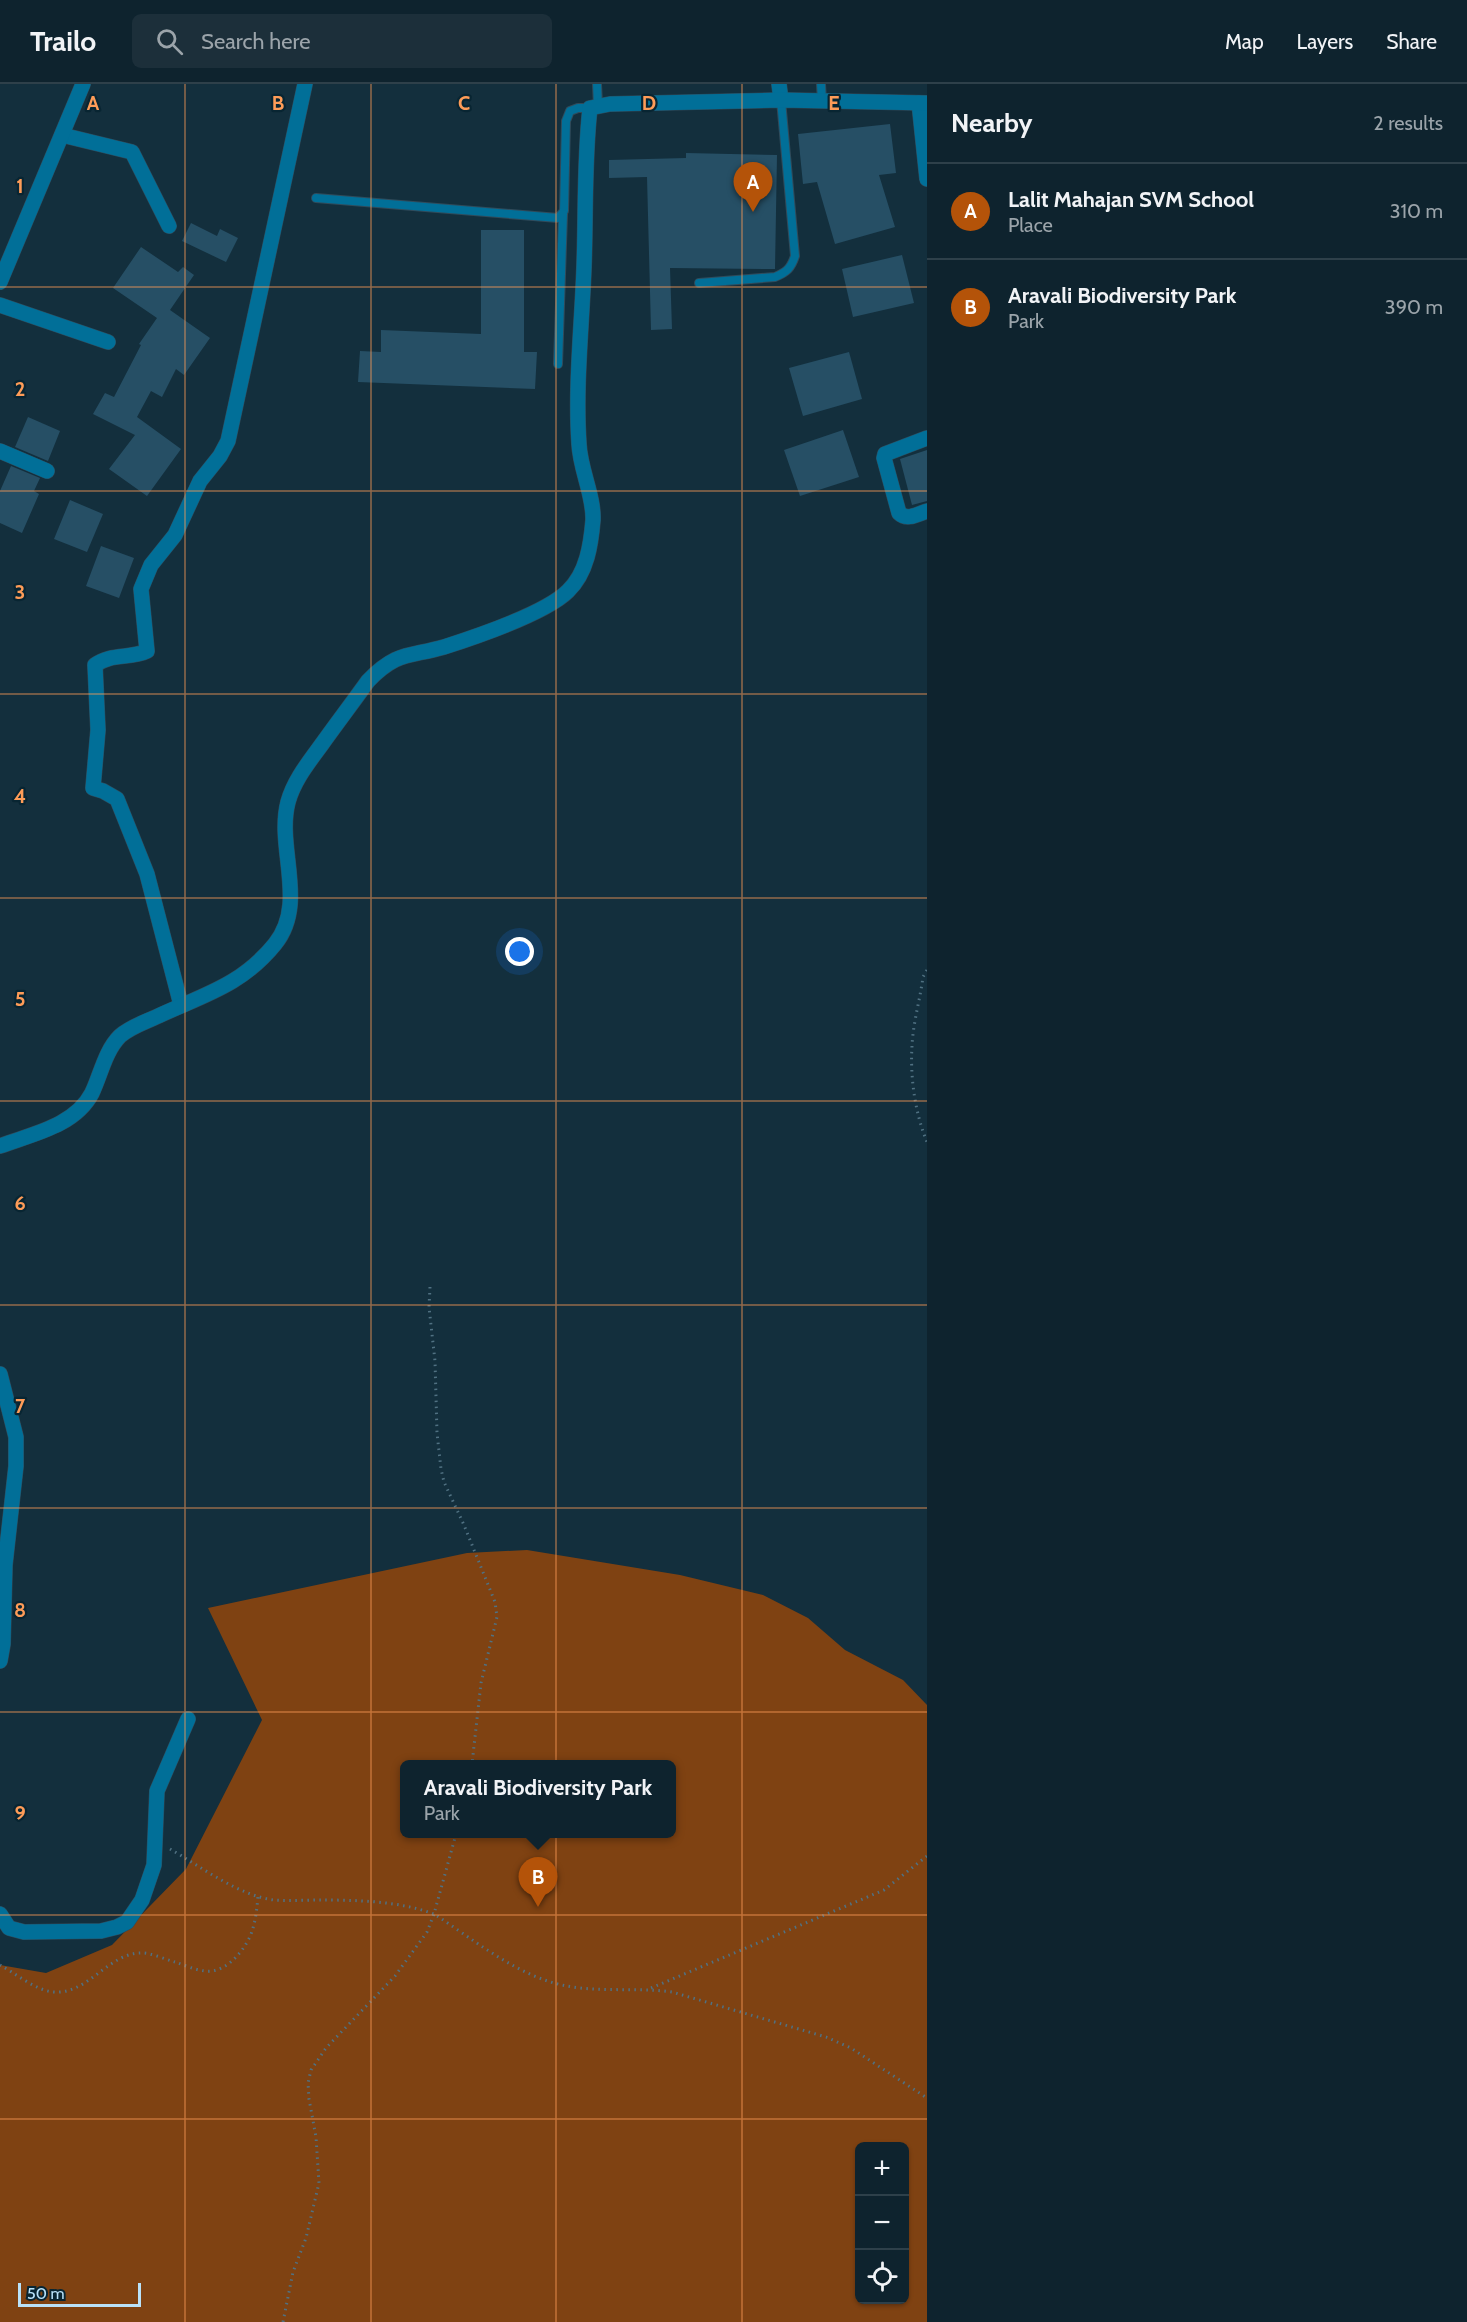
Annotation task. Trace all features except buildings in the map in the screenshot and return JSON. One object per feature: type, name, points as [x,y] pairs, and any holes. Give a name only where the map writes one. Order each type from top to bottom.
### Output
[{"type":"street","points":[[0,282],[83,84]]},
{"type":"street","points":[[181,1005],[147,874],[122,810],[117,799],[93,788],[98,730],[95,665],[104,658],[141,654],[147,651],[141,589],[150,565],[175,535],[200,481],[220,456],[228,441],[305,84]]},
{"type":"street","points":[[779,84],[782,100]]},
{"type":"street","points":[[0,1146],[68,1119],[84,1106],[92,1093],[104,1062],[120,1036],[181,1005],[233,983],[277,942],[288,917],[290,900],[285,834],[288,802],[294,784],[368,681],[388,664],[404,655],[442,648],[544,608],[570,590],[580,577],[591,542],[593,516],[581,468],[578,419],[587,133],[594,107],[782,100],[923,103],[927,179]]},
{"type":"street","points":[[62,135],[132,152],[169,226]]},
{"type":"street","points":[[0,305],[108,342]]},
{"type":"street","points":[[927,438],[891,451],[885,454],[884,458],[899,513],[908,517],[927,511]]},
{"type":"street","points":[[0,451],[47,471]]},
{"type":"street","points":[[0,1374],[16,1437],[16,1466],[5,1565],[3,1644],[0,1661]]},
{"type":"street","points":[[0,1914],[9,1928],[15,1931],[101,1931],[127,1922],[142,1900],[154,1864],[157,1791],[188,1719]]},
{"type":"lane","points":[[558,364],[566,121],[570,111],[594,107],[597,84]]},
{"type":"lane","points":[[821,84],[822,101]]},
{"type":"lane","points":[[699,283],[775,277],[786,273],[792,266],[795,256],[782,100]]},
{"type":"lane","points":[[316,198],[554,219],[563,214]]},
{"type":"path","points":[[927,970],[912,1045],[913,1081],[920,1125],[927,1142]]},
{"type":"path","points":[[430,1287],[429,1307],[435,1361],[437,1433],[441,1469],[444,1482],[495,1602],[497,1617],[481,1683],[472,1760]]},
{"type":"path","points":[[283,2322],[293,2272],[306,2238],[319,2183],[316,2137],[309,2091],[311,2070],[326,2048],[395,1976],[427,1932],[455,1838]]},
{"type":"path","points":[[156,1841],[242,1890],[258,1896],[274,1900],[330,1900],[403,1905],[434,1914],[517,1968],[562,1985],[672,1992],[826,2037],[851,2048],[927,2098]]},
{"type":"path","points":[[650,1989],[884,1890],[927,1856]]},
{"type":"path","points":[[0,1965],[37,1986],[53,1992],[69,1990],[127,1955],[142,1952],[208,1972],[224,1967],[238,1956],[253,1930],[258,1896]]},
{"type":"shaded area","points":[[527,1550],[680,1575],[763,1595],[808,1618],[845,1650],[903,1680],[927,1705],[927,2322],[0,2322],[0,1965],[46,1973],[112,1945],[186,1869],[262,1720],[208,1608],[467,1553]]},
{"type":"place","name":"Lalit Mahajan SVM School","points":[[753,212]]},
{"type":"place","name":"Aravali Biodiversity Park","points":[[538,1907]]}]
